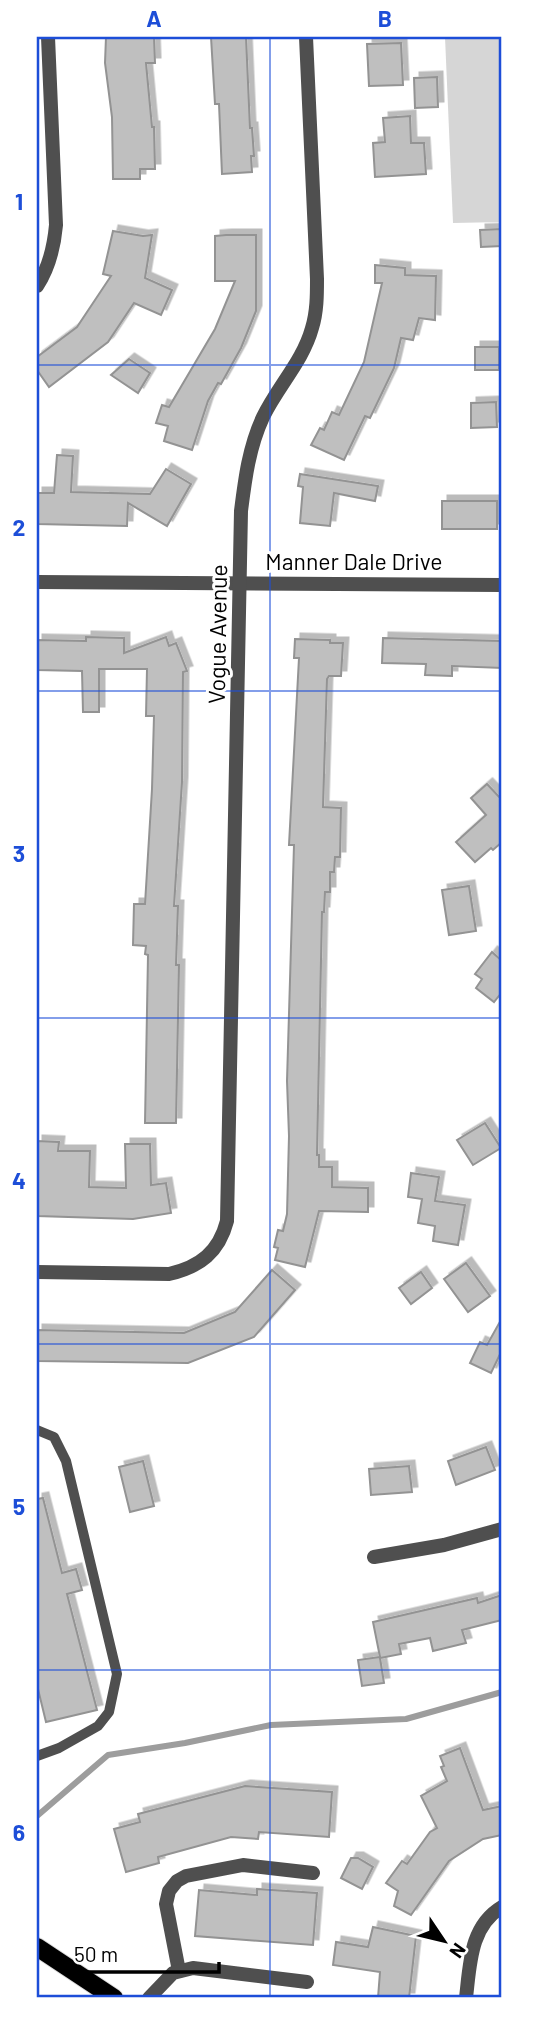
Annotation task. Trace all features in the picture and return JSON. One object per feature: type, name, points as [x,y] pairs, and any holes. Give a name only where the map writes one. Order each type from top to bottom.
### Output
[{"type":"main road","points":[[37,1947],[114,1998]]},
{"type":"street","points":[[37,286],[53,248],[56,225],[48,37]]},
{"type":"street","name":"Vogue Avenue","points":[[37,1272],[169,1274],[186,1270],[201,1262],[217,1246],[227,1221],[242,511],[245,477],[254,440],[263,417],[306,346],[316,311],[317,279],[306,37]]},
{"type":"street","name":"Manner Dale Drive","points":[[37,582],[502,585]]},
{"type":"street","points":[[374,1557],[444,1545],[502,1529]]},
{"type":"street","points":[[179,1971],[166,1904],[169,1891],[177,1881],[186,1876],[243,1865],[313,1873]]},
{"type":"street","points":[[466,1998],[477,1934],[482,1923],[502,1907]]},
{"type":"street","points":[[149,1998],[166,1978],[193,1968],[307,1982]]},
{"type":"lane","points":[[37,1430],[54,1437],[66,1461],[117,1674],[109,1712],[98,1726],[59,1748],[37,1756]]},
{"type":"shaded area","points":[[445,37],[502,37],[502,222],[453,223]]},
{"type":"building","points":[[106,37],[154,37],[155,63],[146,63],[154,127],[155,169],[140,169],[140,179],[113,179],[112,117],[105,63]]},
{"type":"building","points":[[211,37],[246,37],[250,128],[254,156],[251,156],[252,172],[222,174],[219,104],[215,104]]},
{"type":"building","points":[[401,43],[403,85],[369,86],[367,44]]},
{"type":"building","points":[[437,77],[438,107],[415,108],[414,78]]},
{"type":"building","points":[[410,116],[411,143],[424,143],[426,174],[375,177],[373,143],[385,142],[383,118]]},
{"type":"building","points":[[501,229],[502,246],[481,247],[480,230]]},
{"type":"building","points":[[113,231],[152,235],[145,278],[172,290],[161,315],[134,303],[108,342],[49,387],[37,370],[37,357],[77,327],[111,276],[103,274]]},
{"type":"building","points":[[256,235],[256,311],[241,348],[208,401],[192,450],[164,441],[168,426],[156,423],[162,405],[169,407],[215,329],[235,281],[215,281],[215,236]]},
{"type":"building","points":[[375,265],[405,268],[405,275],[436,276],[435,320],[419,318],[413,340],[401,338],[394,368],[370,418],[365,416],[344,460],[311,445],[320,428],[324,430],[332,412],[339,415],[364,362],[382,283],[375,283]]},
{"type":"building","points":[[475,347],[499,347],[499,370],[475,370]]},
{"type":"building","points":[[129,359],[150,373],[138,393],[111,375]]},
{"type":"building","points":[[496,402],[497,427],[471,428],[471,403]]},
{"type":"building","points":[[57,455],[73,456],[71,492],[150,494],[166,469],[191,484],[167,526],[128,503],[127,526],[37,524],[37,493],[54,493]]},
{"type":"building","points":[[300,474],[378,486],[375,501],[334,493],[330,526],[300,523],[303,487],[298,486]]},
{"type":"building","points":[[442,501],[497,501],[497,529],[442,529]]},
{"type":"building","points":[[86,637],[124,638],[124,653],[166,637],[169,646],[176,643],[187,671],[183,672],[182,782],[174,906],[178,906],[176,965],[179,965],[176,1123],[145,1123],[148,955],[145,954],[146,946],[133,945],[134,904],[145,904],[152,789],[154,716],[146,716],[147,669],[99,669],[99,712],[83,712],[82,671],[37,670],[37,640],[86,641]]},
{"type":"building","points":[[383,638],[502,641],[502,668],[452,666],[452,676],[425,675],[426,664],[382,663]]},
{"type":"building","points":[[295,639],[343,643],[341,676],[329,676],[327,679],[323,807],[341,808],[340,857],[335,857],[334,872],[330,872],[330,892],[325,892],[322,912],[317,1155],[319,1167],[332,1167],[332,1187],[368,1188],[368,1212],[319,1211],[305,1267],[275,1260],[278,1248],[274,1247],[278,1230],[283,1231],[287,1214],[287,1081],[294,845],[289,845],[299,658],[294,658]]},
{"type":"building","points":[[487,784],[502,800],[502,842],[475,862],[456,842],[486,815],[471,798]]},
{"type":"building","points":[[469,886],[476,931],[449,935],[442,890]]},
{"type":"building","points":[[492,952],[502,961],[502,992],[494,1002],[476,988],[482,979],[475,974]]},
{"type":"building","points":[[485,1123],[501,1148],[473,1165],[457,1140]]},
{"type":"building","points":[[37,1141],[59,1142],[58,1151],[90,1151],[89,1187],[126,1188],[125,1144],[150,1144],[151,1185],[166,1183],[171,1213],[133,1219],[37,1216]]},
{"type":"building","points":[[411,1173],[439,1177],[435,1201],[465,1205],[458,1245],[433,1241],[435,1226],[418,1223],[422,1199],[408,1197]]},
{"type":"building","points":[[466,1263],[490,1296],[468,1312],[444,1279]]},
{"type":"building","points":[[272,1270],[295,1290],[254,1337],[188,1363],[37,1361],[37,1330],[184,1333],[235,1312]]},
{"type":"building","points":[[421,1272],[432,1288],[411,1304],[399,1288]]},
{"type":"building","points":[[502,1318],[502,1350],[491,1373],[470,1363],[480,1342],[487,1345]]},
{"type":"building","points":[[486,1447],[495,1470],[456,1485],[448,1461]]},
{"type":"building","points":[[143,1461],[154,1506],[130,1512],[119,1467]]},
{"type":"building","points":[[409,1466],[412,1492],[371,1495],[369,1469]]},
{"type":"building","points":[[43,1498],[62,1573],[76,1569],[82,1590],[67,1594],[97,1710],[46,1722],[37,1685],[37,1499]]},
{"type":"building","points":[[502,1595],[502,1620],[462,1630],[466,1643],[433,1651],[430,1638],[399,1644],[401,1654],[380,1658],[384,1683],[362,1686],[358,1660],[380,1657],[373,1622],[477,1598],[478,1603]]},
{"type":"building","points":[[460,1748],[483,1810],[502,1806],[502,1835],[483,1839],[449,1861],[411,1915],[394,1906],[398,1891],[386,1883],[402,1861],[407,1864],[430,1832],[437,1828],[421,1796],[447,1781],[440,1756]]},
{"type":"building","points":[[245,1786],[332,1792],[329,1837],[259,1832],[258,1839],[231,1837],[158,1857],[159,1863],[126,1872],[114,1829],[140,1822],[138,1814]]},
{"type":"building","points":[[351,1858],[358,1858],[373,1867],[362,1889],[341,1878]]},
{"type":"building","points":[[257,1889],[317,1893],[313,1945],[195,1936],[199,1890],[257,1895]]},
{"type":"building","points":[[373,1927],[416,1936],[409,1998],[378,1998],[380,1972],[333,1965],[336,1942],[368,1947]]},
{"type":"waterway","points":[[37,1816],[108,1755],[185,1743],[271,1725],[406,1719],[502,1692]]}]
